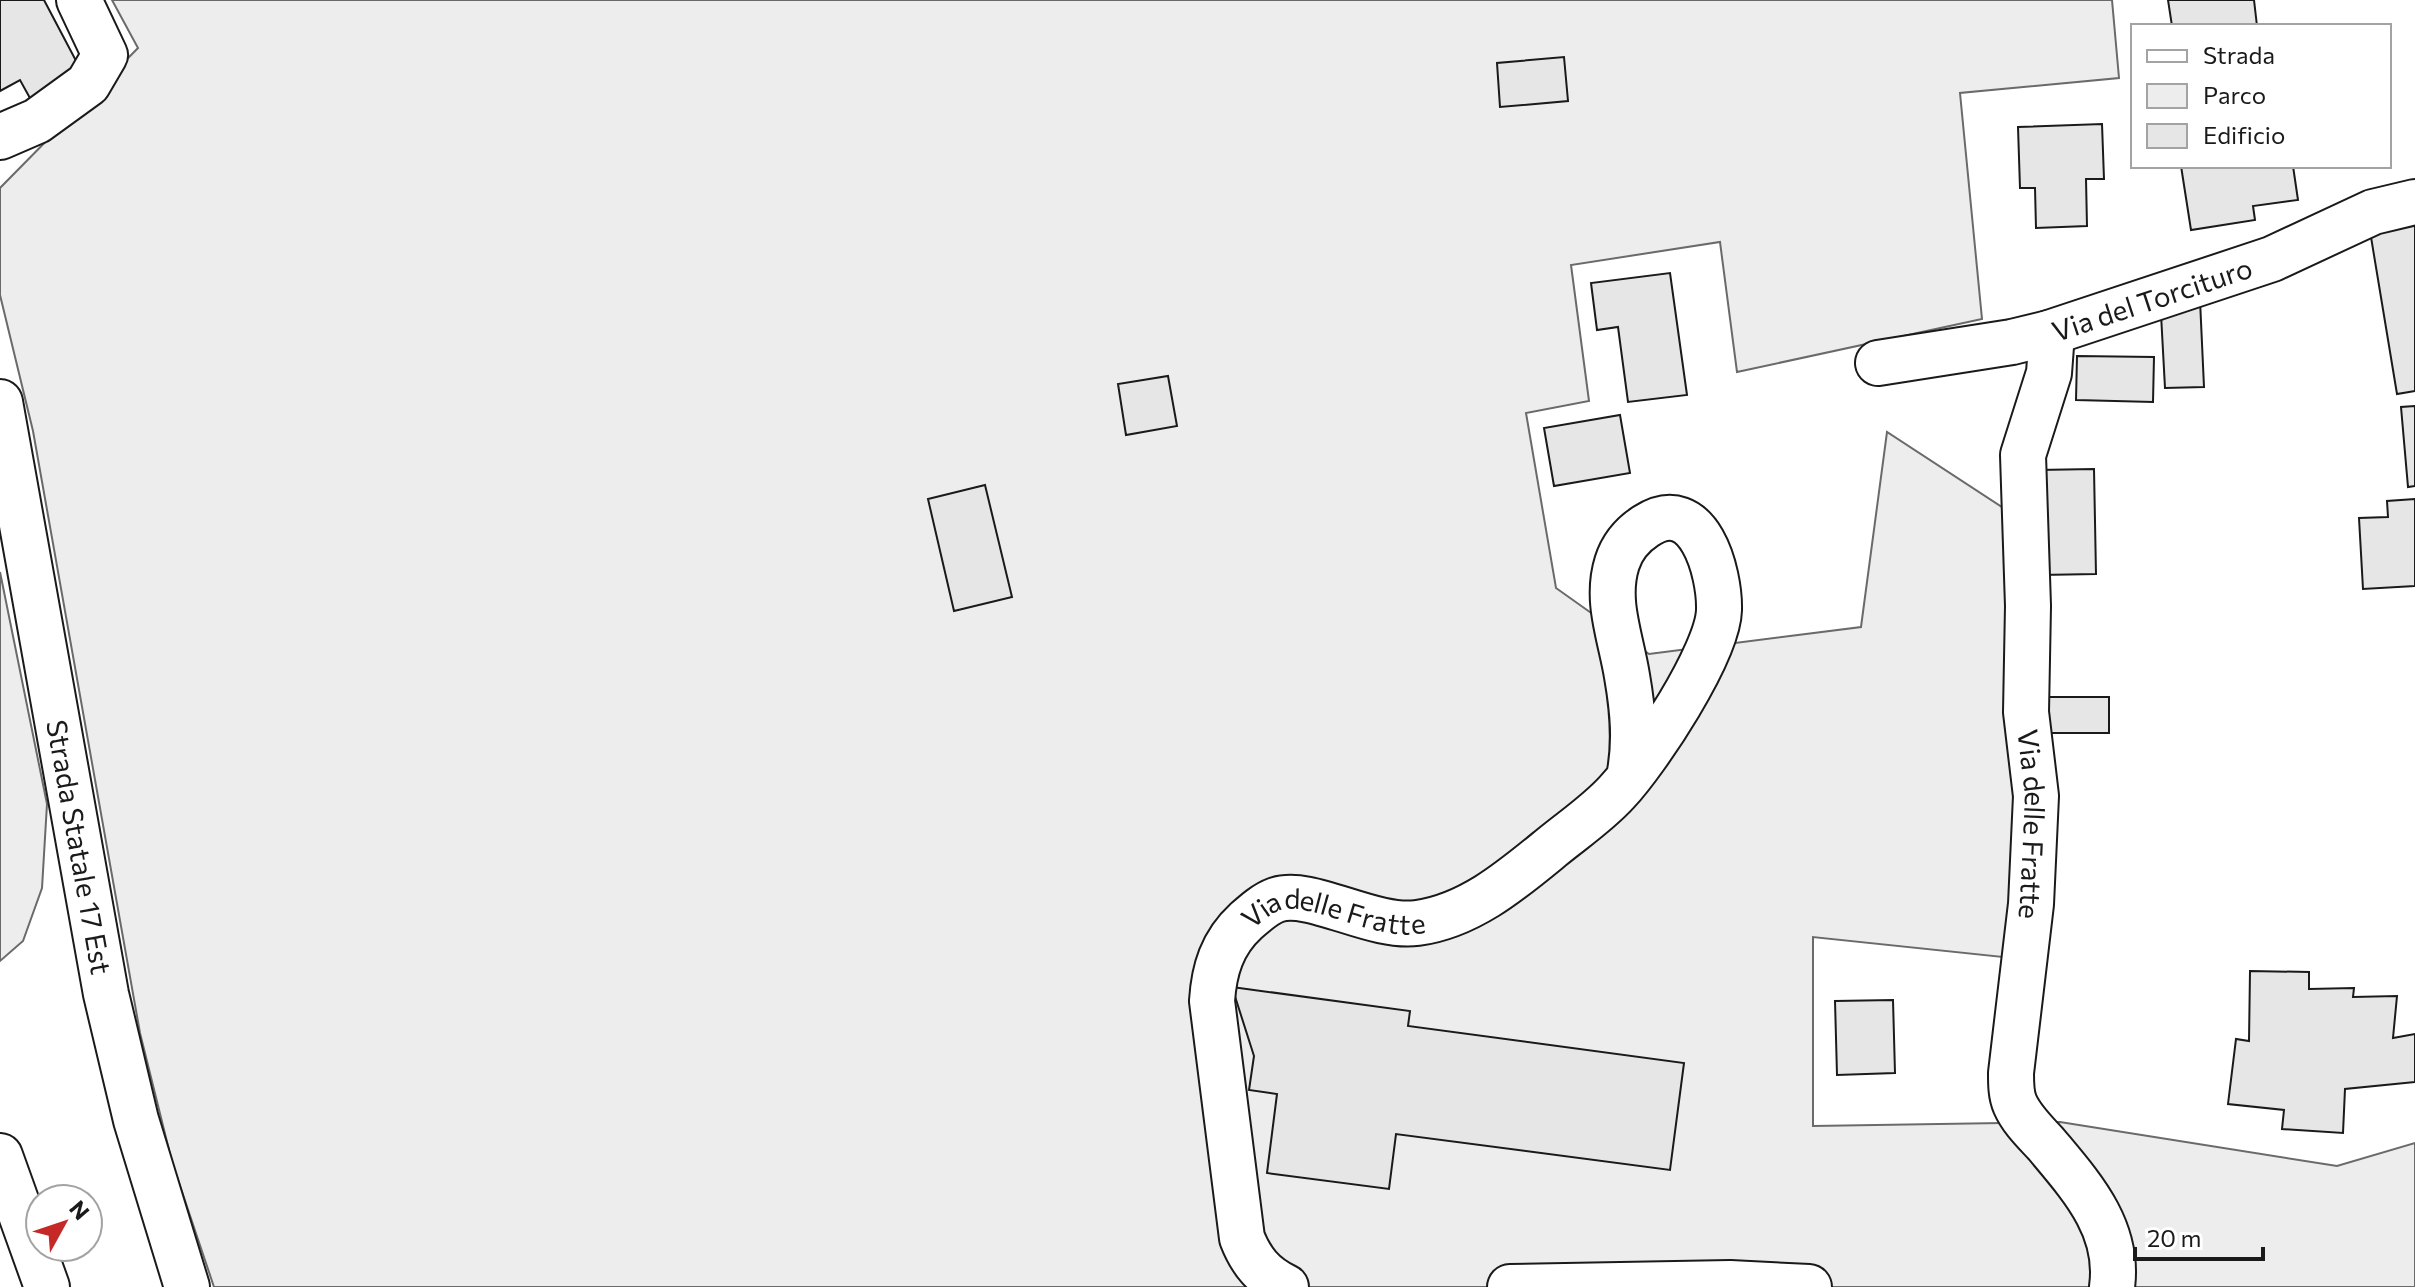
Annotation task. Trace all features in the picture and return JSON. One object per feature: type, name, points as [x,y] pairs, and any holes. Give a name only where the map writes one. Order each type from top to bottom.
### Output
[{"type":"street","points":[[0,137],[37,121],[88,84],[105,55],[79,0]]},
{"type":"street","name":"Via del Torcituro","points":[[1878,363],[2012,342],[2049,333],[2272,259],[2363,215],[2415,202]]},
{"type":"street","name":"Via delle Fratte","points":[[2049,333],[2049,373],[2023,455],[2028,606],[2026,712],[2036,809],[2031,904],[2011,1090],[2024,1119],[2082,1186],[2104,1223],[2111,1247],[2112,1287]]},
{"type":"street","name":"Strada Statale 17 Est","points":[[0,402],[106,994],[136,1120],[187,1287]]},
{"type":"street","name":"Via delle Fratte","points":[[1286,1287],[1271,1280],[1259,1269],[1248,1254],[1242,1238],[1212,1001],[1214,976],[1221,953],[1240,927],[1275,900],[1292,898],[1392,923],[1418,923],[1450,914],[1510,881],[1603,806],[1629,777],[1701,667],[1714,635],[1719,613],[1719,586],[1713,560],[1697,534],[1687,524],[1674,520],[1651,523],[1630,540],[1622,550],[1613,578],[1612,609],[1627,675],[1635,733],[1629,777]]},
{"type":"street","points":[[0,1156],[47,1287]]},
{"type":"street","points":[[1510,1287],[1730,1283],[1809,1287]]},
{"type":"green space","points":[[112,0],[2112,0],[2119,78],[1960,93],[1982,319],[1737,372],[1720,242],[1571,265],[1589,401],[1526,413],[1556,588],[1649,654],[1861,627],[1887,432],[2008,511],[2015,692],[2012,958],[1813,937],[1813,1126],[2060,1122],[2337,1166],[2415,1143],[2415,1287],[214,1287],[172,1162],[140,1033],[33,431],[0,295],[0,188],[138,48]]},
{"type":"green space","points":[[0,572],[47,804],[42,888],[23,941],[0,961]]},
{"type":"building","points":[[0,0],[44,0],[83,74],[31,100],[20,80],[0,91]]},
{"type":"building","points":[[2168,0],[2254,0],[2257,24],[2172,24]]},
{"type":"building","points":[[1564,57],[1568,101],[1500,107],[1497,63]]},
{"type":"building","points":[[2102,124],[2104,179],[2086,179],[2087,226],[2036,228],[2035,188],[2020,188],[2018,127]]},
{"type":"building","points":[[2181,168],[2293,168],[2298,200],[2253,206],[2255,220],[2191,230]]},
{"type":"building","points":[[2415,218],[2415,391],[2397,394],[2370,231]]},
{"type":"building","points":[[1670,273],[1687,395],[1628,402],[1618,327],[1597,330],[1591,283]]},
{"type":"building","points":[[2200,300],[2204,387],[2165,388],[2161,314]]},
{"type":"building","points":[[2077,356],[2154,357],[2153,402],[2076,400]]},
{"type":"building","points":[[1168,376],[1177,426],[1126,435],[1118,384]]},
{"type":"building","points":[[2415,406],[2415,486],[2408,487],[2401,407]]},
{"type":"building","points":[[1620,415],[1630,473],[1554,486],[1544,428]]},
{"type":"building","points":[[2094,469],[2096,574],[2040,575],[2037,470]]},
{"type":"building","points":[[985,485],[1012,597],[954,611],[928,499]]},
{"type":"building","points":[[2415,499],[2415,586],[2363,589],[2359,518],[2388,517],[2387,501]]},
{"type":"building","points":[[2046,697],[2109,697],[2109,733],[2045,733]]},
{"type":"building","points":[[2250,971],[2309,972],[2309,989],[2354,988],[2353,997],[2397,996],[2393,1038],[2415,1034],[2415,1082],[2345,1089],[2343,1133],[2282,1129],[2284,1110],[2228,1104],[2236,1039],[2249,1041]]},
{"type":"building","points":[[1232,987],[1410,1011],[1408,1026],[1684,1063],[1670,1170],[1396,1134],[1389,1189],[1267,1173],[1277,1094],[1249,1090],[1254,1056]]},
{"type":"building","points":[[1893,1000],[1895,1073],[1837,1075],[1835,1001]]}]
